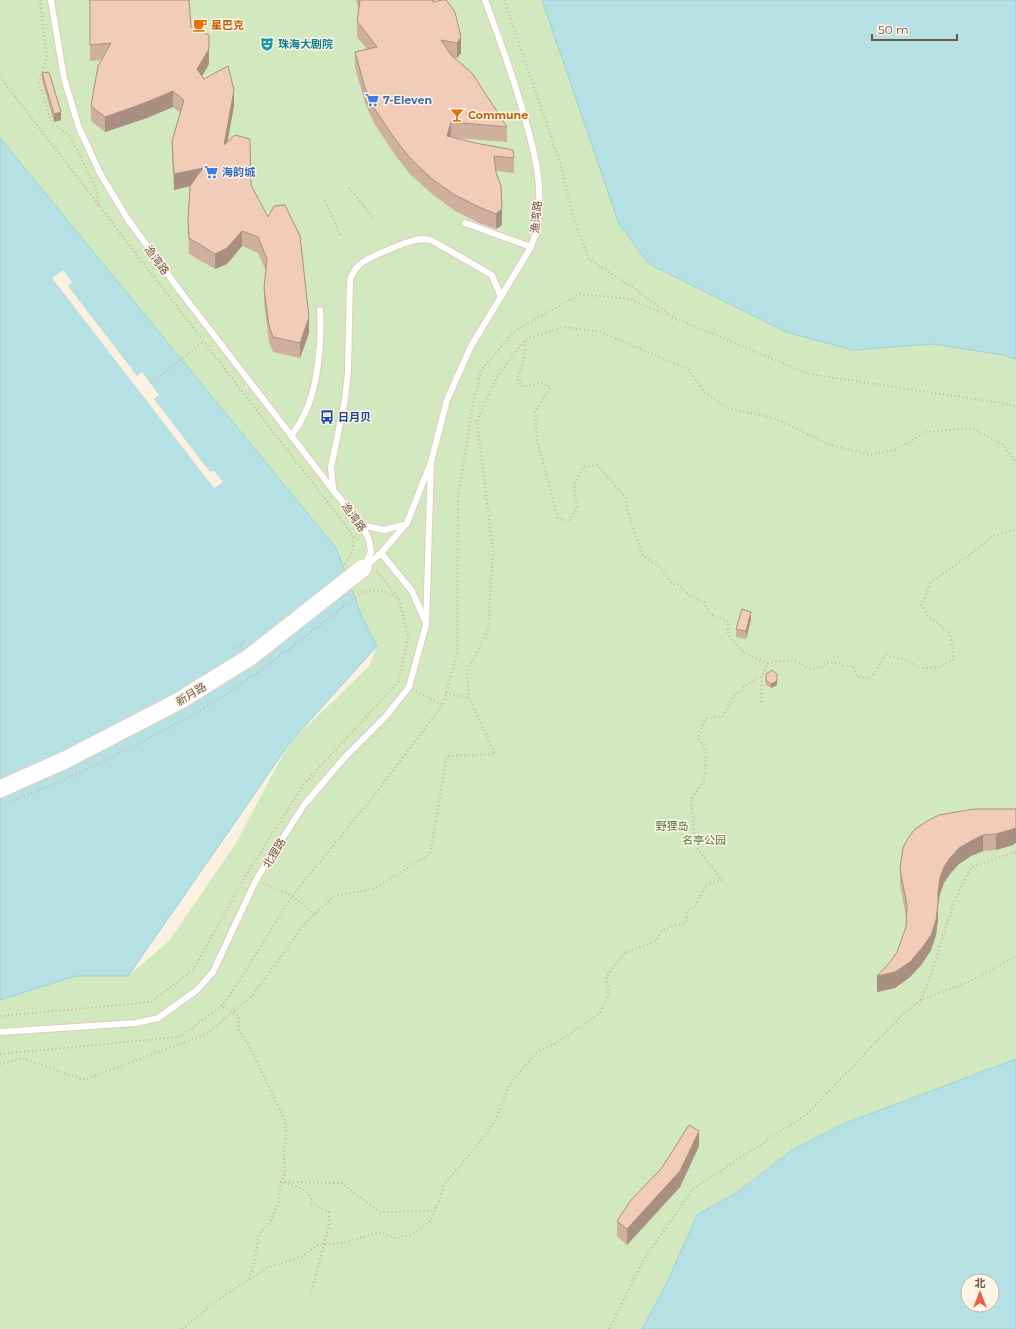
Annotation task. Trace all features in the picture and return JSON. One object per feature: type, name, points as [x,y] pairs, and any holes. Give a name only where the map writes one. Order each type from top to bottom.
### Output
[{"type":"street","name":"新月路","points":[[0,789],[65,760],[179,702],[250,656],[367,565]]},
{"type":"lane","name":"渔湾路","points":[[51,0],[64,78],[79,128],[101,175],[127,218],[180,291],[291,436],[362,525],[369,540],[371,552]]},
{"type":"lane","name":"渔湾路","points":[[367,565],[381,554],[407,523],[431,462],[447,400],[471,346],[531,248],[536,236],[539,206],[537,167],[528,129],[506,57],[486,0]]},
{"type":"lane","points":[[465,223],[531,248]]},
{"type":"lane","points":[[333,490],[332,468],[345,400],[348,371],[350,280],[353,272],[362,263],[410,241],[422,239],[431,240],[492,275],[501,297]]},
{"type":"lane","points":[[291,436],[304,417],[312,395],[320,348],[320,310]]},
{"type":"lane","name":"北狸路","points":[[0,1032],[136,1023],[158,1018],[197,990],[213,972],[256,880],[304,805],[345,757],[386,716],[409,687],[426,625],[431,462]]},
{"type":"lane","points":[[362,525],[384,530],[407,523]]},
{"type":"lane","points":[[367,565],[371,552]]},
{"type":"lane","points":[[381,554],[412,591],[426,625]]},
{"type":"path","points":[[40,0],[47,57],[39,82],[51,122],[70,136],[96,188],[99,206]]},
{"type":"path","points":[[504,0],[560,163],[573,216],[589,259],[629,285],[673,317]]},
{"type":"path","points":[[0,77],[352,534],[371,552]]},
{"type":"path","points":[[349,188],[373,217]]},
{"type":"path","points":[[325,201],[340,235]]},
{"type":"path","points":[[0,1054],[179,1037],[222,1006],[240,980],[292,896],[368,803],[443,705],[457,653],[458,498],[471,416],[481,370],[515,331],[580,294],[629,299],[809,374],[1008,404],[1016,407]]},
{"type":"path","points":[[0,1064],[23,1058],[83,1080],[207,1034],[252,996],[305,923],[334,896],[373,889],[430,854],[446,756],[495,754],[468,698],[468,671],[488,630],[493,552],[477,421],[496,378],[526,339],[564,327],[600,332],[688,369],[704,392],[728,408],[774,418],[830,445],[870,455],[897,449],[926,432],[972,428],[1002,444],[1016,462]]},
{"type":"path","points":[[526,339],[524,359],[517,379],[523,387],[542,383],[550,387],[535,411],[537,441],[558,518],[568,521],[577,507],[574,486],[582,468],[597,465],[626,498],[628,513],[643,556],[659,566],[671,583],[679,585],[690,597],[704,602],[710,614],[728,621],[728,635],[744,652],[768,663],[787,660],[794,661],[800,662],[809,669],[821,666],[827,662],[838,663],[844,666],[853,666],[857,677],[869,679],[880,666],[886,655],[906,660],[919,668],[940,667],[954,659],[950,633],[928,616],[921,605],[931,582],[991,537],[1016,529]]},
{"type":"path","points":[[151,383],[204,341]]},
{"type":"path","points":[[344,564],[351,555],[353,549],[352,534]]},
{"type":"path","points":[[0,1016],[151,1002],[193,970],[246,875],[304,784],[399,681],[408,637],[399,599],[367,565]]},
{"type":"path","points":[[228,653],[252,636]]},
{"type":"path","points":[[761,702],[762,676],[768,663]]},
{"type":"path","points":[[182,1329],[226,1294],[267,1268],[303,1256],[317,1245],[343,1243],[379,1232],[395,1238],[411,1235],[431,1221],[446,1183],[495,1121],[510,1084],[530,1060],[539,1051],[555,1044],[600,1013],[609,992],[606,978],[624,953],[656,941],[661,931],[686,922],[688,910],[694,908],[706,885],[722,880],[698,849],[694,831],[691,799],[704,781],[706,750],[698,738],[705,719],[723,716],[734,697],[749,683],[762,676]]},
{"type":"path","points":[[399,681],[443,705]]},
{"type":"path","points":[[446,693],[468,698]]},
{"type":"path","points":[[921,1000],[934,968],[954,902],[971,867],[1016,852]]},
{"type":"path","points":[[246,875],[292,896],[315,914]]},
{"type":"path","points":[[609,1329],[643,1261],[693,1189],[807,1114],[904,1013],[921,1000],[970,981],[1016,956]]},
{"type":"path","points":[[222,1006],[239,1016],[239,1030],[247,1042],[284,1118],[286,1136],[284,1153],[285,1173],[281,1182],[278,1201],[270,1223],[259,1234],[255,1259],[249,1280]]},
{"type":"path","points":[[281,1182],[341,1183],[380,1212],[431,1211],[437,1206]]},
{"type":"path","points":[[281,1182],[303,1188],[311,1196],[312,1203],[328,1212],[329,1225],[311,1294]]},
{"type":"green space","name":"野狸岛","points":[[0,0],[542,0],[619,224],[853,350],[932,344],[1003,355],[1016,359],[1016,1059],[843,1124],[794,1149],[736,1193],[697,1215],[666,1285],[642,1329],[0,1329],[0,981],[75,976],[128,976],[169,941],[236,843],[288,745],[369,666],[377,646],[363,619],[336,548],[0,138]]},
{"type":"water","points":[[542,0],[1016,0],[1016,359],[1003,355],[932,344],[853,350],[786,332],[649,264],[619,224]]},
{"type":"water","points":[[0,138],[336,548],[363,619],[377,646],[288,745],[128,976],[75,976],[0,1000]]},
{"type":"water","points":[[1016,1059],[1016,1329],[642,1329],[666,1285],[697,1215],[736,1193],[794,1149],[843,1124]]},
{"type":"pier","points":[[63,270],[72,282],[68,286],[137,376],[142,372],[159,395],[154,399],[210,472],[214,471],[223,482],[214,488],[52,278]]},
{"type":"building","name":"海韵城","points":[[90,0],[189,0],[191,27],[209,35],[209,49],[197,69],[204,79],[228,66],[234,90],[224,145],[235,135],[250,139],[251,185],[268,217],[274,206],[285,205],[300,236],[309,317],[300,343],[273,337],[269,326],[264,288],[267,259],[258,237],[242,231],[227,248],[215,254],[189,238],[188,220],[190,186],[203,168],[174,174],[172,141],[184,100],[173,91],[105,117],[91,106],[98,66],[111,43],[90,45]]},
{"type":"building","points":[[360,0],[433,0],[433,2],[446,0],[455,12],[461,37],[457,43],[441,40],[452,56],[472,73],[507,127],[451,122],[447,136],[513,150],[514,158],[494,156],[496,172],[501,186],[502,209],[496,214],[455,195],[432,179],[410,158],[374,108],[365,88],[355,52],[377,47],[357,21]]},
{"type":"building","points":[[49,72],[61,112],[54,114],[42,73]]},
{"type":"building","points":[[742,609],[751,612],[746,631],[736,629]]},
{"type":"building","points":[[772,670],[777,674],[777,681],[771,684],[766,681],[766,674]]},
{"type":"building","points":[[974,809],[1016,809],[1016,828],[996,834],[983,835],[959,848],[944,867],[940,878],[936,920],[931,935],[910,962],[895,972],[877,976],[897,952],[906,927],[907,905],[900,869],[903,848],[908,838],[915,829],[939,815]]},
{"type":"building","points":[[689,1125],[699,1131],[680,1171],[627,1229],[617,1221],[631,1200],[661,1169]]},
{"type":"place","name":"星巴克","points":[[200,25]]},
{"type":"place","name":"珠海大剧院","points":[[267,44]]},
{"type":"place","name":"7-Eleven","points":[[372,100]]},
{"type":"place","name":"Commune","points":[[457,115]]},
{"type":"place","name":"海韵城","points":[[211,172]]},
{"type":"place","name":"日月贝","points":[[327,417]]},
{"type":"park label","name":"名亭公园","points":[[704,840]]}]
